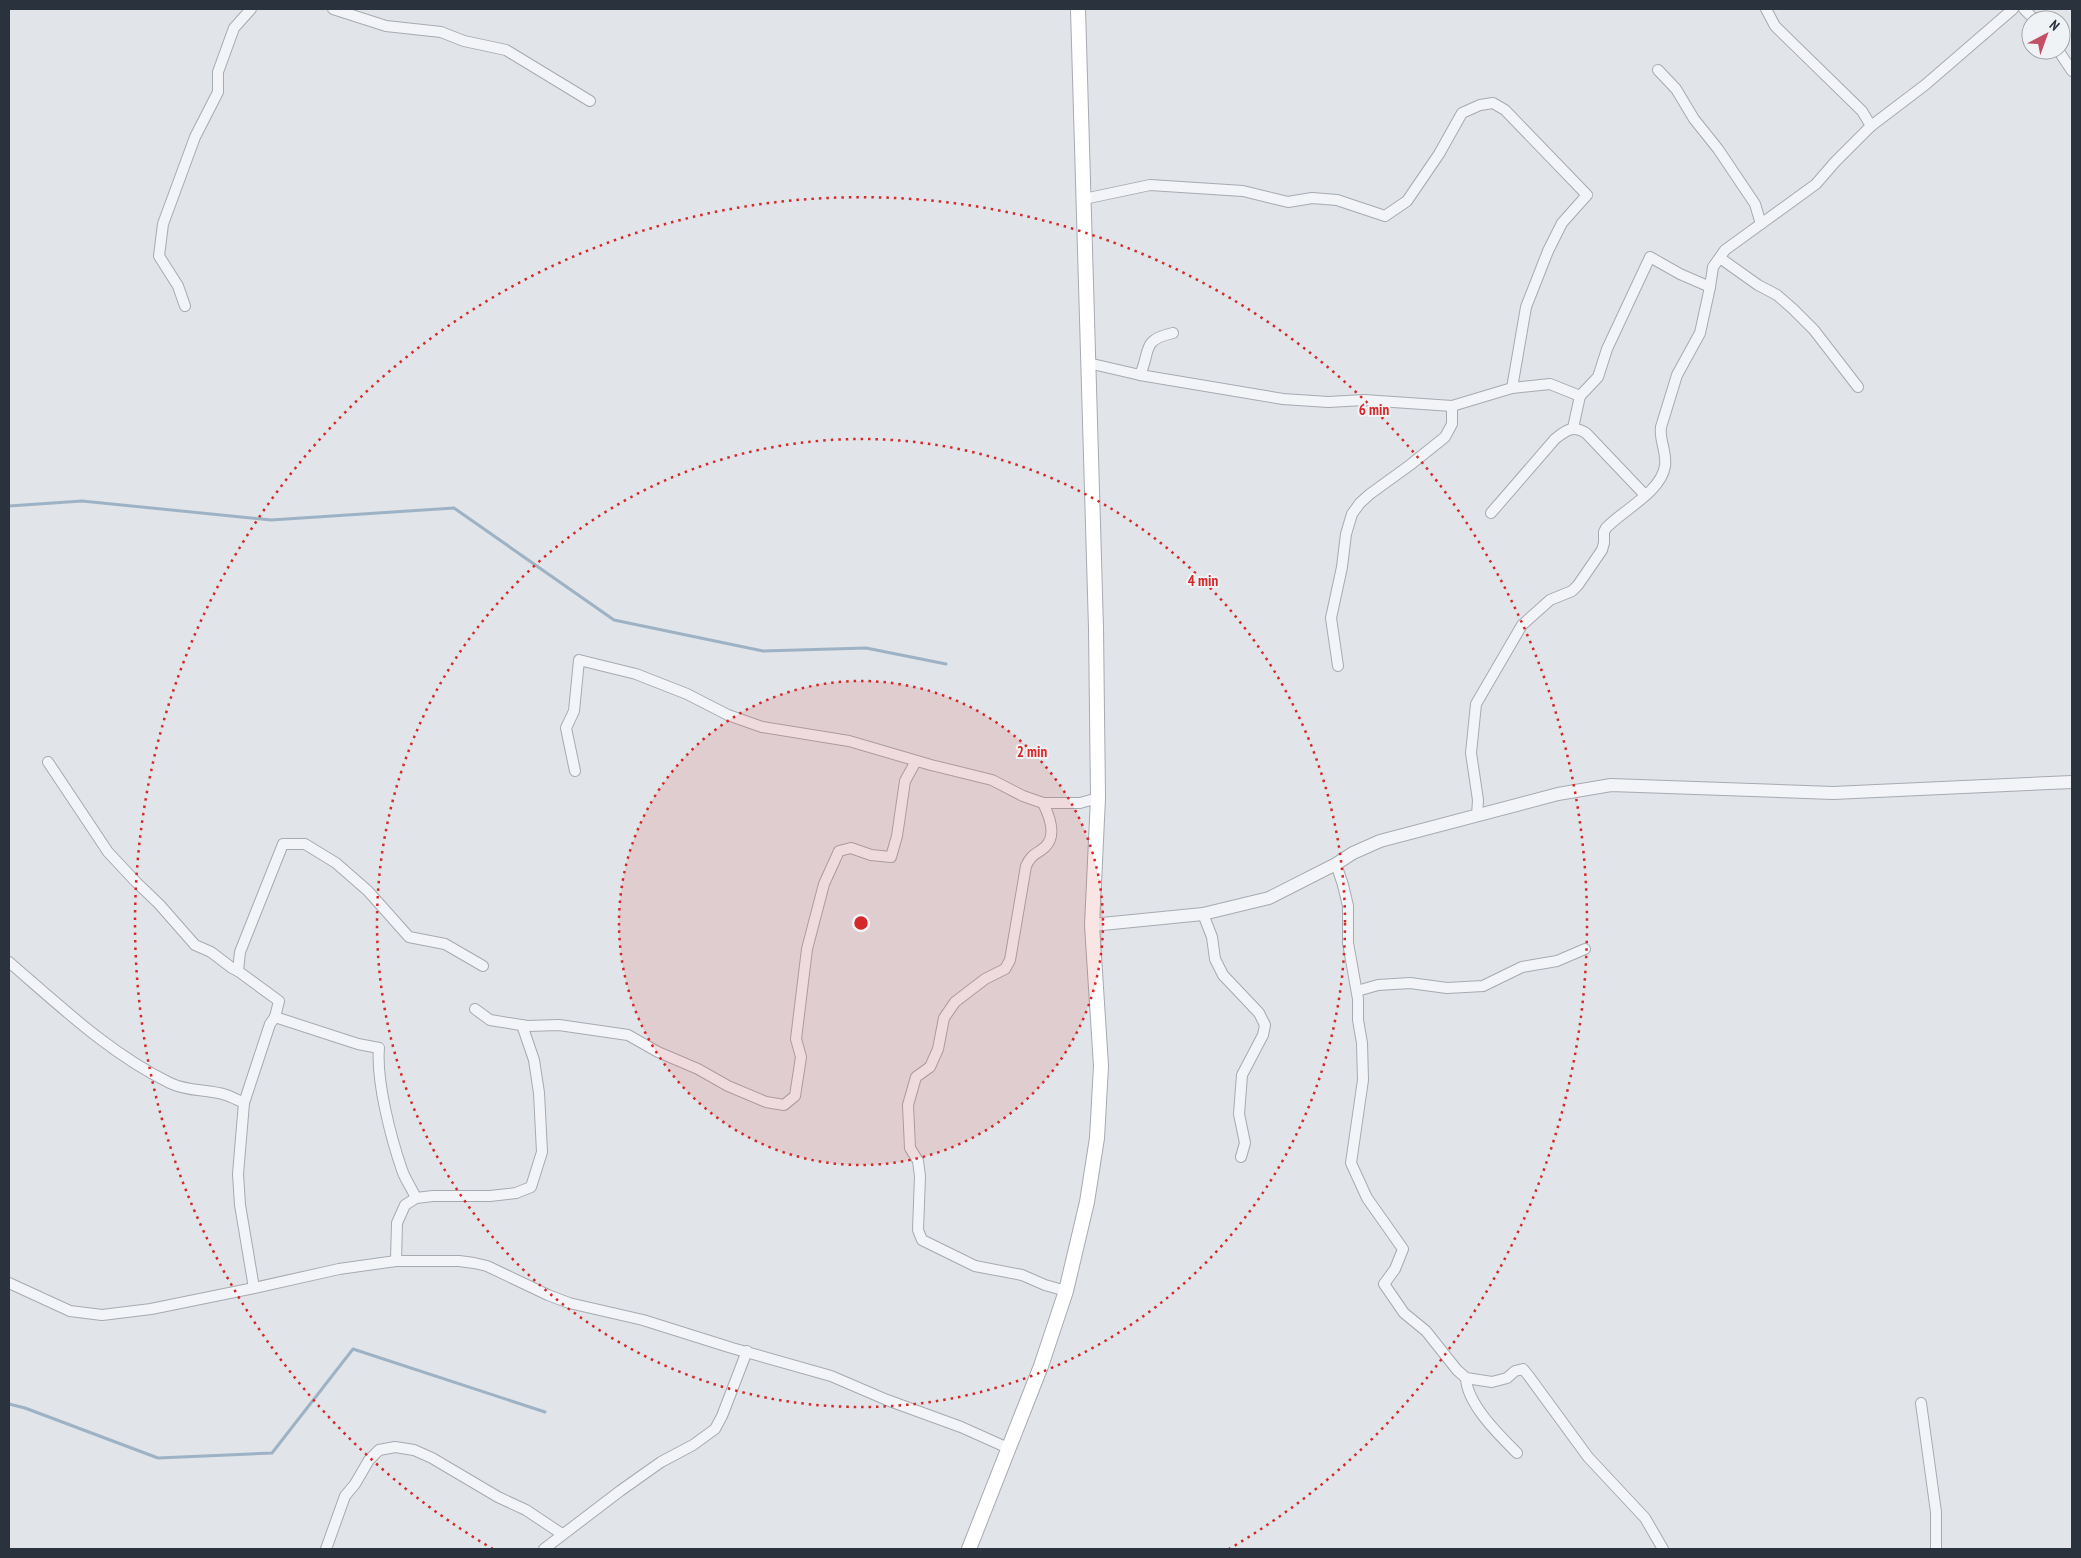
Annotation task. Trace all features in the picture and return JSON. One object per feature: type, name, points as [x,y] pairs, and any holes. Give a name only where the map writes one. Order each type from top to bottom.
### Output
[{"type":"main road","points":[[969,1549],[1041,1366],[1066,1291],[1087,1202],[1097,1138],[1101,1066],[1092,925],[1098,798],[1096,628],[1078,9]]},
{"type":"street","points":[[185,306],[178,286],[159,256],[163,224],[194,137],[218,92],[218,72],[234,28],[251,9]]},
{"type":"street","points":[[333,9],[386,26],[440,32],[464,41],[506,50],[590,101]]},
{"type":"street","points":[[1766,9],[1774,26],[1862,111],[1872,126]]},
{"type":"street","points":[[1477,816],[1478,800],[1471,753],[1476,704],[1522,625],[1545,603],[1572,591],[1578,585],[1602,550],[1606,528],[1645,495],[1661,478],[1666,459],[1660,434],[1677,375],[1700,333],[1713,267],[1725,250],[1816,184],[1835,162],[1872,126],[1925,85],[2013,9]]},
{"type":"street","points":[[2065,60],[2072,71]]},
{"type":"street","points":[[1658,70],[1676,89],[1694,119],[1718,149],[1755,204],[1761,224]]},
{"type":"street","points":[[1084,199],[1150,185],[1243,191],[1288,202],[1312,198],[1337,200],[1385,216],[1407,201],[1439,154],[1462,113],[1480,105],[1493,103],[1512,117],[1586,195],[1562,223],[1548,251],[1526,307],[1512,388]]},
{"type":"street","points":[[1572,428],[1580,396],[1598,377],[1607,349],[1650,257],[1680,274],[1710,287]]},
{"type":"street","points":[[1720,258],[1758,285],[1777,295],[1793,309],[1814,330],[1858,388]]},
{"type":"street","points":[[1140,375],[1148,347],[1152,340],[1158,336],[1173,333]]},
{"type":"street","points":[[1088,363],[1140,375],[1283,400],[1328,402],[1364,400],[1452,406],[1512,388],[1550,384],[1580,396]]},
{"type":"street","points":[[1338,666],[1331,618],[1346,534],[1352,514],[1370,494],[1410,466],[1445,436],[1452,424],[1452,406]]},
{"type":"street","points":[[1491,513],[1555,439],[1566,430],[1572,428],[1579,428],[1586,433],[1645,495]]},
{"type":"street","points":[[575,771],[566,728],[574,711],[579,660],[636,674],[687,694],[728,715],[762,727],[849,741],[916,761],[992,780],[1023,796],[1044,803],[1080,803],[1098,798]]},
{"type":"street","points":[[475,1009],[490,1020],[522,1025],[559,1025],[628,1035],[658,1052],[698,1069],[728,1086],[766,1102],[784,1106],[795,1096],[801,1056],[796,1039],[807,949],[824,884],[839,851],[851,848],[871,856],[891,857],[897,836],[905,781],[916,761]]},
{"type":"street","points":[[48,762],[108,852],[159,904],[195,945],[211,952],[279,1001],[244,1103],[238,1174],[240,1205],[254,1288]]},
{"type":"street","points":[[1092,925],[1203,914],[1269,898],[1336,864],[1353,853],[1380,841],[1558,794],[1611,785],[1834,793],[2072,782]]},
{"type":"street","points":[[1044,803],[1052,832],[1048,844],[1032,855],[1026,866],[1010,960],[1004,970],[985,979],[964,993],[944,1018],[938,1049],[930,1067],[916,1077],[908,1105],[910,1148],[918,1161],[920,1176],[918,1230],[922,1240],[975,1266],[1022,1275],[1045,1285],[1066,1291]]},
{"type":"street","points":[[238,971],[240,952],[283,844],[305,844],[336,863],[368,891],[409,937],[445,944],[483,966]]},
{"type":"street","points":[[1336,864],[1344,885],[1348,906],[1348,943],[1357,991],[1358,1020],[1362,1042],[1363,1080],[1351,1163],[1367,1198],[1403,1248],[1395,1269],[1384,1284],[1404,1313],[1426,1330],[1457,1370],[1466,1378],[1492,1382],[1507,1378],[1515,1371],[1523,1369],[1588,1457],[1645,1518],[1663,1549]]},
{"type":"street","points":[[1203,914],[1212,937],[1215,960],[1223,975],[1259,1013],[1265,1025],[1263,1035],[1242,1075],[1239,1114],[1245,1143],[1241,1157]]},
{"type":"street","points":[[1357,991],[1378,985],[1410,983],[1447,988],[1484,986],[1522,967],[1557,961],[1585,948]]},
{"type":"street","points":[[9,962],[117,1051],[145,1069],[172,1084],[192,1090],[226,1095],[244,1103]]},
{"type":"street","points":[[275,1017],[358,1044],[379,1048],[378,1064],[385,1106],[402,1171],[416,1198]]},
{"type":"street","points":[[396,1261],[397,1223],[405,1205],[416,1198],[434,1196],[490,1196],[516,1193],[532,1187],[542,1152],[539,1093],[534,1060],[522,1025]]},
{"type":"street","points":[[9,1284],[70,1311],[102,1315],[151,1309],[339,1269],[396,1261],[459,1261],[487,1266],[569,1303],[643,1320],[832,1376],[887,1400],[961,1427],[1008,1448]]},
{"type":"street","points":[[544,1549],[661,1462],[693,1445],[715,1429],[722,1416],[747,1351]]},
{"type":"street","points":[[1466,1378],[1466,1389],[1478,1408],[1517,1453]]},
{"type":"street","points":[[1921,1403],[1936,1512],[1936,1549]]},
{"type":"street","points":[[326,1549],[345,1496],[355,1484],[369,1460],[380,1450],[396,1447],[414,1450],[432,1458],[498,1497],[526,1510],[562,1534]]},
{"type":"waterway","points":[[9,506],[82,501],[271,520],[454,508],[614,620],[763,651],[866,648],[946,664]]},
{"type":"waterway","points":[[9,1404],[25,1408],[158,1458],[272,1453],[353,1349],[545,1412]]}]
